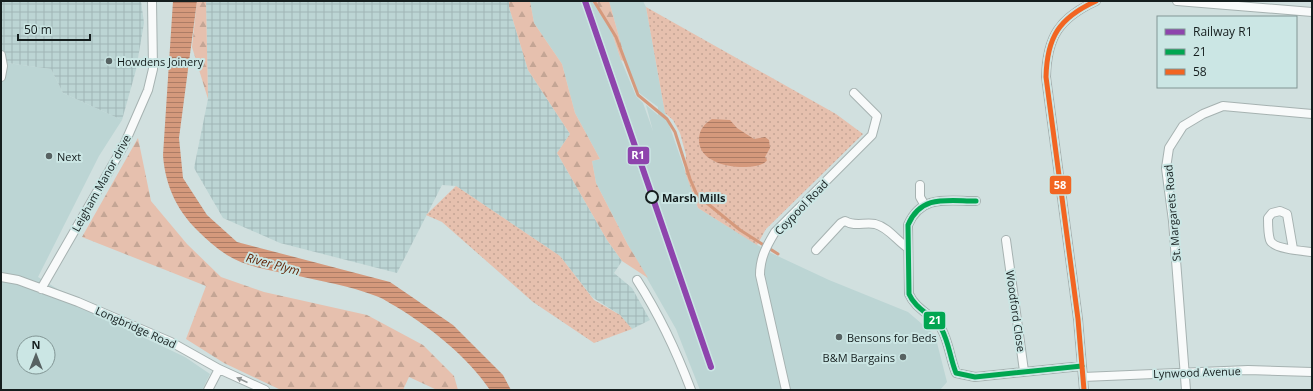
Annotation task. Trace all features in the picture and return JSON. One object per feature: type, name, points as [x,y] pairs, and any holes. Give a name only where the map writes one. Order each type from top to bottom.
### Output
[{"type":"street","name":"Leigham Manor drive","points":[[41,289],[124,145],[148,90],[153,69],[152,1]]},
{"type":"street","points":[[1084,390],[1077,311],[1046,77],[1046,60],[1050,41],[1059,27],[1070,15],[1096,1]]},
{"type":"street","points":[[1177,1],[1312,12]]},
{"type":"street","points":[[1,55],[4,66],[1,77]]},
{"type":"street","name":"Coypool Road","points":[[786,390],[760,275],[760,262],[764,250],[775,232],[872,135],[876,116],[854,93]]},
{"type":"street","name":"St. Margarets Road","points":[[1186,390],[1173,221],[1166,168],[1169,148],[1183,126],[1203,114],[1223,106],[1312,114]]},
{"type":"street","points":[[920,185],[920,197],[924,204]]},
{"type":"street","points":[[976,201],[935,201],[924,204],[912,217],[908,225],[909,294],[913,304],[927,314],[940,327],[946,338],[956,373],[975,377],[1082,366]]},
{"type":"street","points":[[1293,249],[1287,214],[1280,211],[1272,213],[1268,218],[1270,241],[1275,246],[1293,249],[1312,252]]},
{"type":"street","points":[[816,250],[840,223],[845,221],[851,225],[875,224],[884,228],[908,248]]},
{"type":"street","name":"Woodford Close","points":[[1006,240],[1024,371]]},
{"type":"street","name":"Longbridge Road","points":[[1,277],[18,280],[78,302],[171,342],[219,369],[266,390]]},
{"type":"street","points":[[637,280],[672,341],[691,390]]},
{"type":"street","points":[[208,390],[219,369]]},
{"type":"street","name":"Lynwood Avenue","points":[[1083,377],[1185,372],[1289,370],[1312,372]]},
{"type":"shaded area","points":[[1,1],[141,1],[144,23],[136,70],[122,120],[63,93],[51,69],[8,63],[1,77]]},
{"type":"shaded area","points":[[206,1],[509,1],[509,7],[528,70],[570,134],[557,153],[607,240],[622,261],[614,273],[632,288],[650,320],[632,329],[620,315],[592,297],[560,256],[456,186],[442,185],[397,273],[280,243],[223,218],[194,168],[208,99]]},
{"type":"shaded area","points":[[530,1],[592,1],[611,30],[621,60],[636,96],[643,103],[653,131],[646,105],[658,115],[658,107],[638,92],[626,62],[609,1],[643,1],[646,7],[665,113],[698,208],[769,252],[829,280],[908,312],[935,335],[947,382],[940,390],[700,390],[676,329],[628,245],[596,183],[592,161],[600,159],[575,113],[562,64],[534,23]]},
{"type":"shaded area","points":[[8,63],[51,69],[63,93],[122,120],[99,156],[38,277],[111,322],[185,357],[210,374],[202,390],[1,390],[1,77]]},
{"type":"green space","points":[[197,1],[206,1],[208,99],[192,47]]},
{"type":"green space","points":[[509,1],[530,1],[534,23],[562,64],[575,113],[600,159],[592,161],[596,183],[628,245],[648,278],[622,261],[607,240],[557,153],[570,134],[528,70],[509,7]]},
{"type":"green space","points":[[592,1],[609,1],[626,62],[621,60],[611,30]]},
{"type":"green space","points":[[646,7],[836,114],[863,134],[766,229],[757,245],[698,208],[685,172],[686,155],[680,133],[673,120],[665,113]]},
{"type":"green space","points":[[138,138],[151,201],[187,244],[221,277],[264,292],[367,315],[423,345],[454,376],[458,390],[437,390],[409,377],[403,390],[281,390],[224,363],[186,339],[206,286],[82,237]]},
{"type":"green space","points":[[456,186],[560,256],[594,300],[620,315],[632,329],[594,343],[533,302],[442,222],[426,215]]},
{"type":"water","name":"River Plym","points":[[173,1],[197,1],[179,138],[183,178],[207,215],[237,242],[390,282],[453,325],[503,375],[511,390],[490,390],[481,377],[447,343],[421,323],[384,299],[366,292],[242,263],[227,255],[204,237],[183,214],[169,186],[163,155]]},
{"type":"water","points":[[712,119],[730,120],[737,128],[754,139],[765,137],[769,140],[770,148],[765,157],[767,160],[762,164],[743,167],[719,163],[709,158],[702,150],[699,136],[702,128]]},
{"type":"waterway","points":[[594,1],[616,37],[638,95],[667,119],[675,132],[690,179],[697,195],[740,230],[778,254]]},
{"type":"rail line","name":"R1","points":[[585,1],[711,367]]},
{"type":"transit line","name":"58","points":[[1084,390],[1078,319],[1046,77],[1049,51],[1058,30],[1073,14],[1096,1]]},
{"type":"transit line","name":"21","points":[[976,201],[936,201],[920,208],[908,225],[909,294],[916,304],[941,328],[946,339],[956,373],[975,377],[1082,366]]},
{"type":"place","name":"Howdens Joinery","points":[[109,61]]},
{"type":"place","name":"Next","points":[[49,156]]},
{"type":"place","name":"Marsh Mills","points":[[652,197]]},
{"type":"place","name":"Bensons for Beds","points":[[839,337]]},
{"type":"place","name":"B&M Bargains","points":[[903,357]]}]
